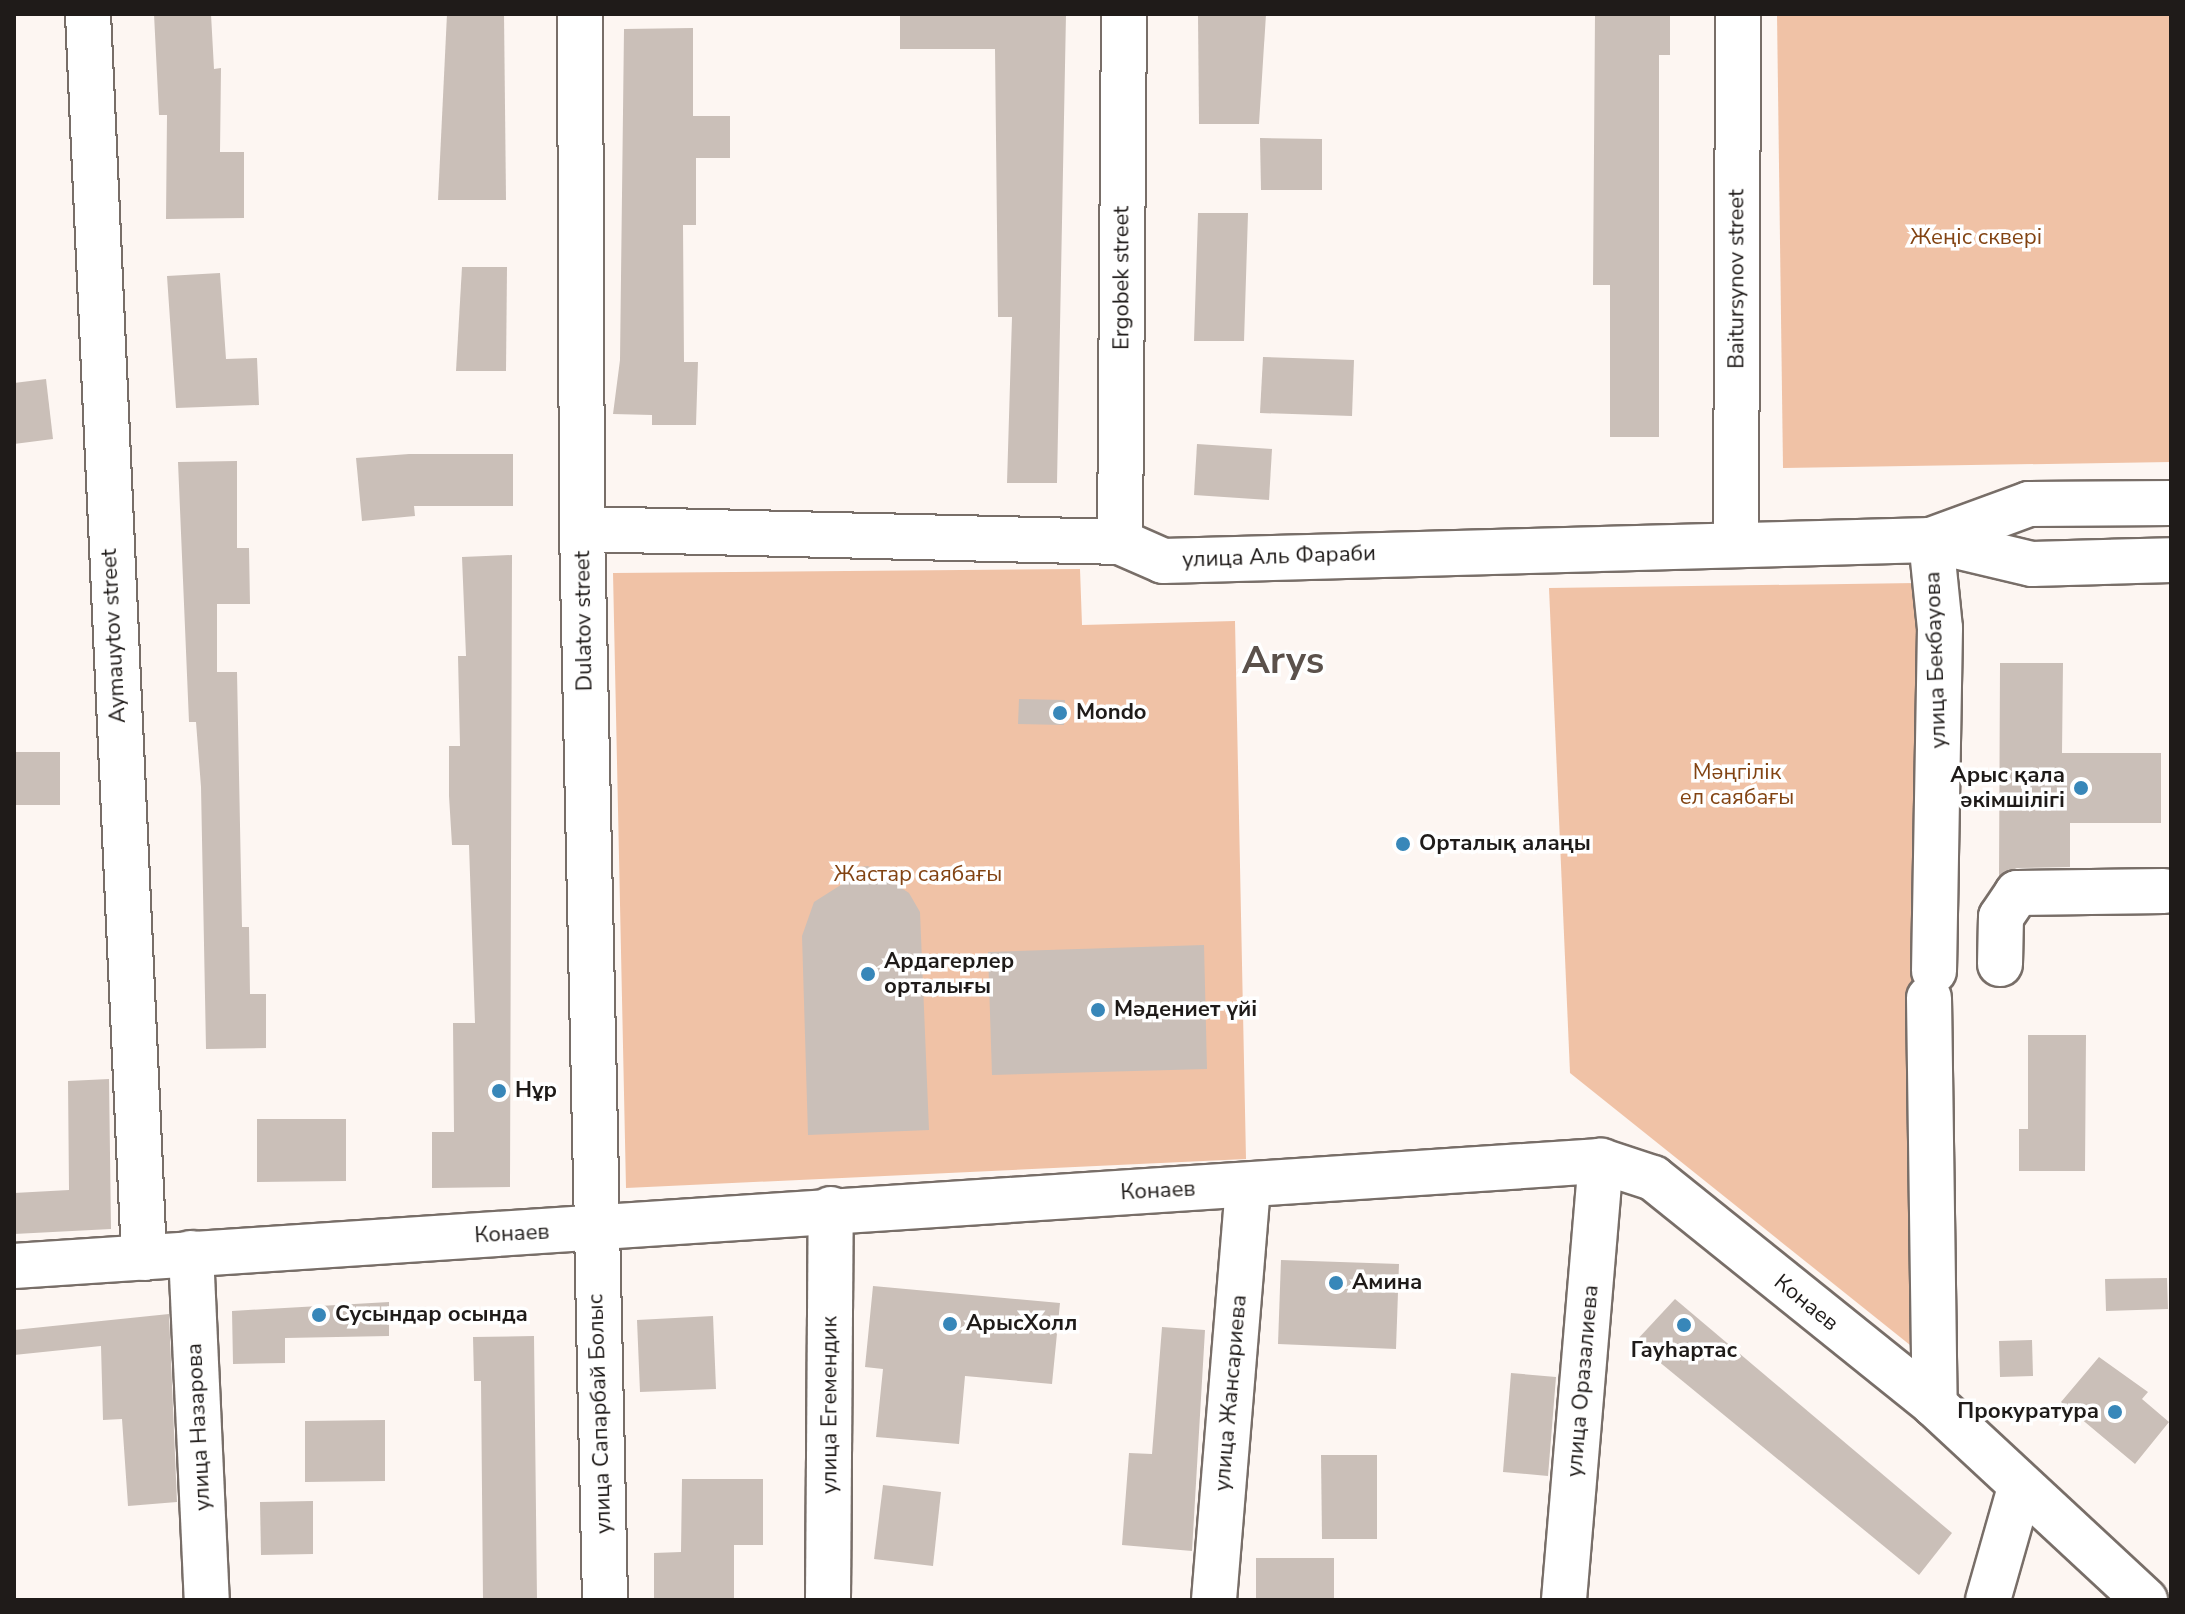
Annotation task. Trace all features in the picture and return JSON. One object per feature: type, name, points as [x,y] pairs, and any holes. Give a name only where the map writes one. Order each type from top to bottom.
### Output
[{"type":"street","name":"Aymauytov street","points":[[88,14],[144,1258]]},
{"type":"street","name":"Dulatov street","points":[[580,14],[582,529],[595,1229]]},
{"type":"street","name":"Ergobek street","points":[[1120,542],[1124,14]]},
{"type":"street","name":"Baitursynov street","points":[[1736,545],[1738,14]]},
{"type":"street","name":"улица Аль Фараби","points":[[1931,540],[2029,504],[2171,503]]},
{"type":"street","name":"улица Аль Фараби","points":[[582,529],[1120,542],[1163,561],[1931,540],[2032,564],[2171,560]]},
{"type":"street","name":"улица Бекбауова","points":[[1931,540],[1940,628],[1934,969],[1935,1405]]},
{"type":"street","points":[[1934,969],[2000,953],[2007,898],[2017,893],[2164,891]]},
{"type":"street","name":"Конаев","points":[[14,1266],[595,1229],[831,1209],[1248,1186],[1601,1161],[1653,1178],[1935,1405],[2020,1488],[2145,1600]]},
{"type":"street","name":"улица Оразалиева","points":[[1564,1600],[1601,1161]]},
{"type":"street","name":"улица Жансариева","points":[[1214,1600],[1248,1186]]},
{"type":"street","name":"улица Егемендик","points":[[828,1600],[831,1209]]},
{"type":"street","name":"улица Cапарбай Болыс","points":[[595,1229],[605,1600]]},
{"type":"street","name":"улица Назарова","points":[[191,1253],[207,1600]]},
{"type":"street","points":[[1988,1600],[2020,1488]]},
{"type":"green space","name":"Жеңіс сквері","points":[[1777,14],[2171,14],[2171,462],[1783,468]]},
{"type":"green space","name":"Жастар саябағы","points":[[1080,569],[1082,625],[1235,621],[1246,1159],[626,1188],[613,573]]},
{"type":"green space","name":"Мәңгілік ел саябағы","points":[[1916,583],[1920,1353],[1570,1073],[1549,588]]},
{"type":"building","points":[[154,14],[211,14],[214,69],[221,68],[220,152],[244,152],[244,218],[166,219],[167,115],[159,115]]},
{"type":"building","points":[[447,14],[504,14],[506,200],[438,200]]},
{"type":"building","points":[[900,14],[1066,14],[1057,483],[1007,483],[1012,317],[998,317],[995,49],[900,49]]},
{"type":"building","points":[[1198,14],[1266,14],[1259,124],[1199,124]]},
{"type":"building","points":[[1595,14],[1670,14],[1670,55],[1659,55],[1659,437],[1610,437],[1610,285],[1593,285]]},
{"type":"building","points":[[693,28],[693,116],[730,116],[730,158],[696,158],[696,225],[683,225],[684,362],[698,362],[696,425],[652,425],[652,415],[613,414],[620,360],[624,29]]},
{"type":"building","points":[[1260,138],[1322,139],[1322,190],[1261,190]]},
{"type":"building","points":[[1198,213],[1248,213],[1244,341],[1194,341]]},
{"type":"building","points":[[462,267],[507,267],[506,371],[456,371]]},
{"type":"building","points":[[220,273],[226,359],[257,358],[259,405],[176,408],[167,276]]},
{"type":"building","points":[[1263,357],[1354,360],[1352,416],[1260,413]]},
{"type":"building","points":[[46,379],[53,439],[14,444],[14,383]]},
{"type":"building","points":[[1197,444],[1272,449],[1269,500],[1194,495]]},
{"type":"building","points":[[409,454],[513,454],[513,506],[414,506],[415,516],[362,521],[356,458]]},
{"type":"building","points":[[237,461],[237,548],[249,548],[250,604],[217,604],[217,672],[237,672],[242,927],[249,927],[250,994],[266,994],[266,1048],[206,1049],[201,787],[196,722],[189,722],[178,462]]},
{"type":"building","points":[[512,555],[510,1187],[432,1188],[432,1132],[454,1132],[453,1023],[475,1023],[469,845],[452,845],[449,796],[449,746],[460,746],[458,656],[466,656],[462,557]]},
{"type":"building","name":"Арыс қала әкімшілігі","points":[[2000,663],[2063,663],[2062,753],[2161,753],[2161,823],[2070,823],[2070,867],[2017,868],[1999,876]]},
{"type":"building","points":[[1019,699],[1065,700],[1064,725],[1018,724]]},
{"type":"building","points":[[16,752],[60,752],[60,805],[14,805]]},
{"type":"building","points":[[868,866],[909,893],[920,912],[929,1130],[808,1135],[802,936],[814,902],[847,881],[844,869]]},
{"type":"building","name":"Mәдениет үйі","points":[[1204,945],[1207,1069],[992,1075],[988,952]]},
{"type":"building","points":[[2028,1035],[2086,1035],[2085,1171],[2019,1171],[2019,1129],[2028,1129]]},
{"type":"building","points":[[109,1079],[111,1229],[14,1234],[14,1193],[69,1190],[68,1081]]},
{"type":"building","points":[[257,1119],[346,1119],[346,1181],[257,1182]]},
{"type":"building","points":[[1281,1260],[1399,1264],[1396,1349],[1278,1344]]},
{"type":"building","points":[[2167,1278],[2168,1309],[2106,1311],[2105,1279]]},
{"type":"building","points":[[873,1286],[1060,1303],[1052,1384],[965,1376],[959,1444],[876,1437],[883,1369],[865,1367]]},
{"type":"building","points":[[1675,1299],[1952,1533],[1919,1575],[1635,1342]]},
{"type":"building","points":[[389,1302],[389,1336],[285,1338],[285,1363],[233,1364],[232,1311]]},
{"type":"building","points":[[169,1314],[177,1502],[128,1506],[122,1419],[103,1420],[101,1346],[14,1355],[14,1330]]},
{"type":"building","points":[[713,1316],[716,1389],[640,1392],[637,1320]]},
{"type":"building","points":[[1162,1327],[1205,1330],[1192,1551],[1122,1545],[1129,1453],[1152,1454]]},
{"type":"building","points":[[534,1336],[537,1600],[483,1600],[481,1381],[474,1381],[473,1337]]},
{"type":"building","points":[[2032,1340],[2033,1376],[2000,1377],[1999,1341]]},
{"type":"building","name":"Прокуратура","points":[[2099,1357],[2148,1392],[2142,1399],[2169,1422],[2135,1464],[2061,1402]]},
{"type":"building","points":[[1511,1373],[1556,1377],[1548,1476],[1503,1472]]},
{"type":"building","points":[[385,1420],[385,1481],[305,1482],[305,1421]]},
{"type":"building","points":[[1321,1455],[1377,1455],[1377,1539],[1322,1539]]},
{"type":"building","points":[[682,1479],[763,1479],[763,1545],[734,1545],[734,1600],[654,1600],[654,1553],[681,1552]]},
{"type":"building","points":[[883,1485],[941,1492],[933,1566],[874,1559]]},
{"type":"building","points":[[313,1501],[313,1554],[261,1555],[260,1502]]},
{"type":"building","points":[[1256,1558],[1334,1558],[1334,1600],[1256,1600]]},
{"type":"place","name":"Mondo","points":[[1060,713]]},
{"type":"place","name":"Арыс қала әкімшілігі","points":[[2081,788]]},
{"type":"place","name":"Орталық алаңы","points":[[1403,844]]},
{"type":"place","name":"Ардагерлер орталығы","points":[[868,974]]},
{"type":"place","name":"Mәдениет үйі","points":[[1098,1010]]},
{"type":"place","name":"Нұр","points":[[499,1091]]},
{"type":"place","name":"Амина","points":[[1336,1283]]},
{"type":"place","name":"Сусындар осында","points":[[319,1315]]},
{"type":"place","name":"АрысХолл","points":[[950,1324]]},
{"type":"place","name":"Гауһартас","points":[[1684,1325]]},
{"type":"place","name":"Прокуратура","points":[[2115,1412]]},
{"type":"district","name":"Arys","points":[[1283,661]]}]
